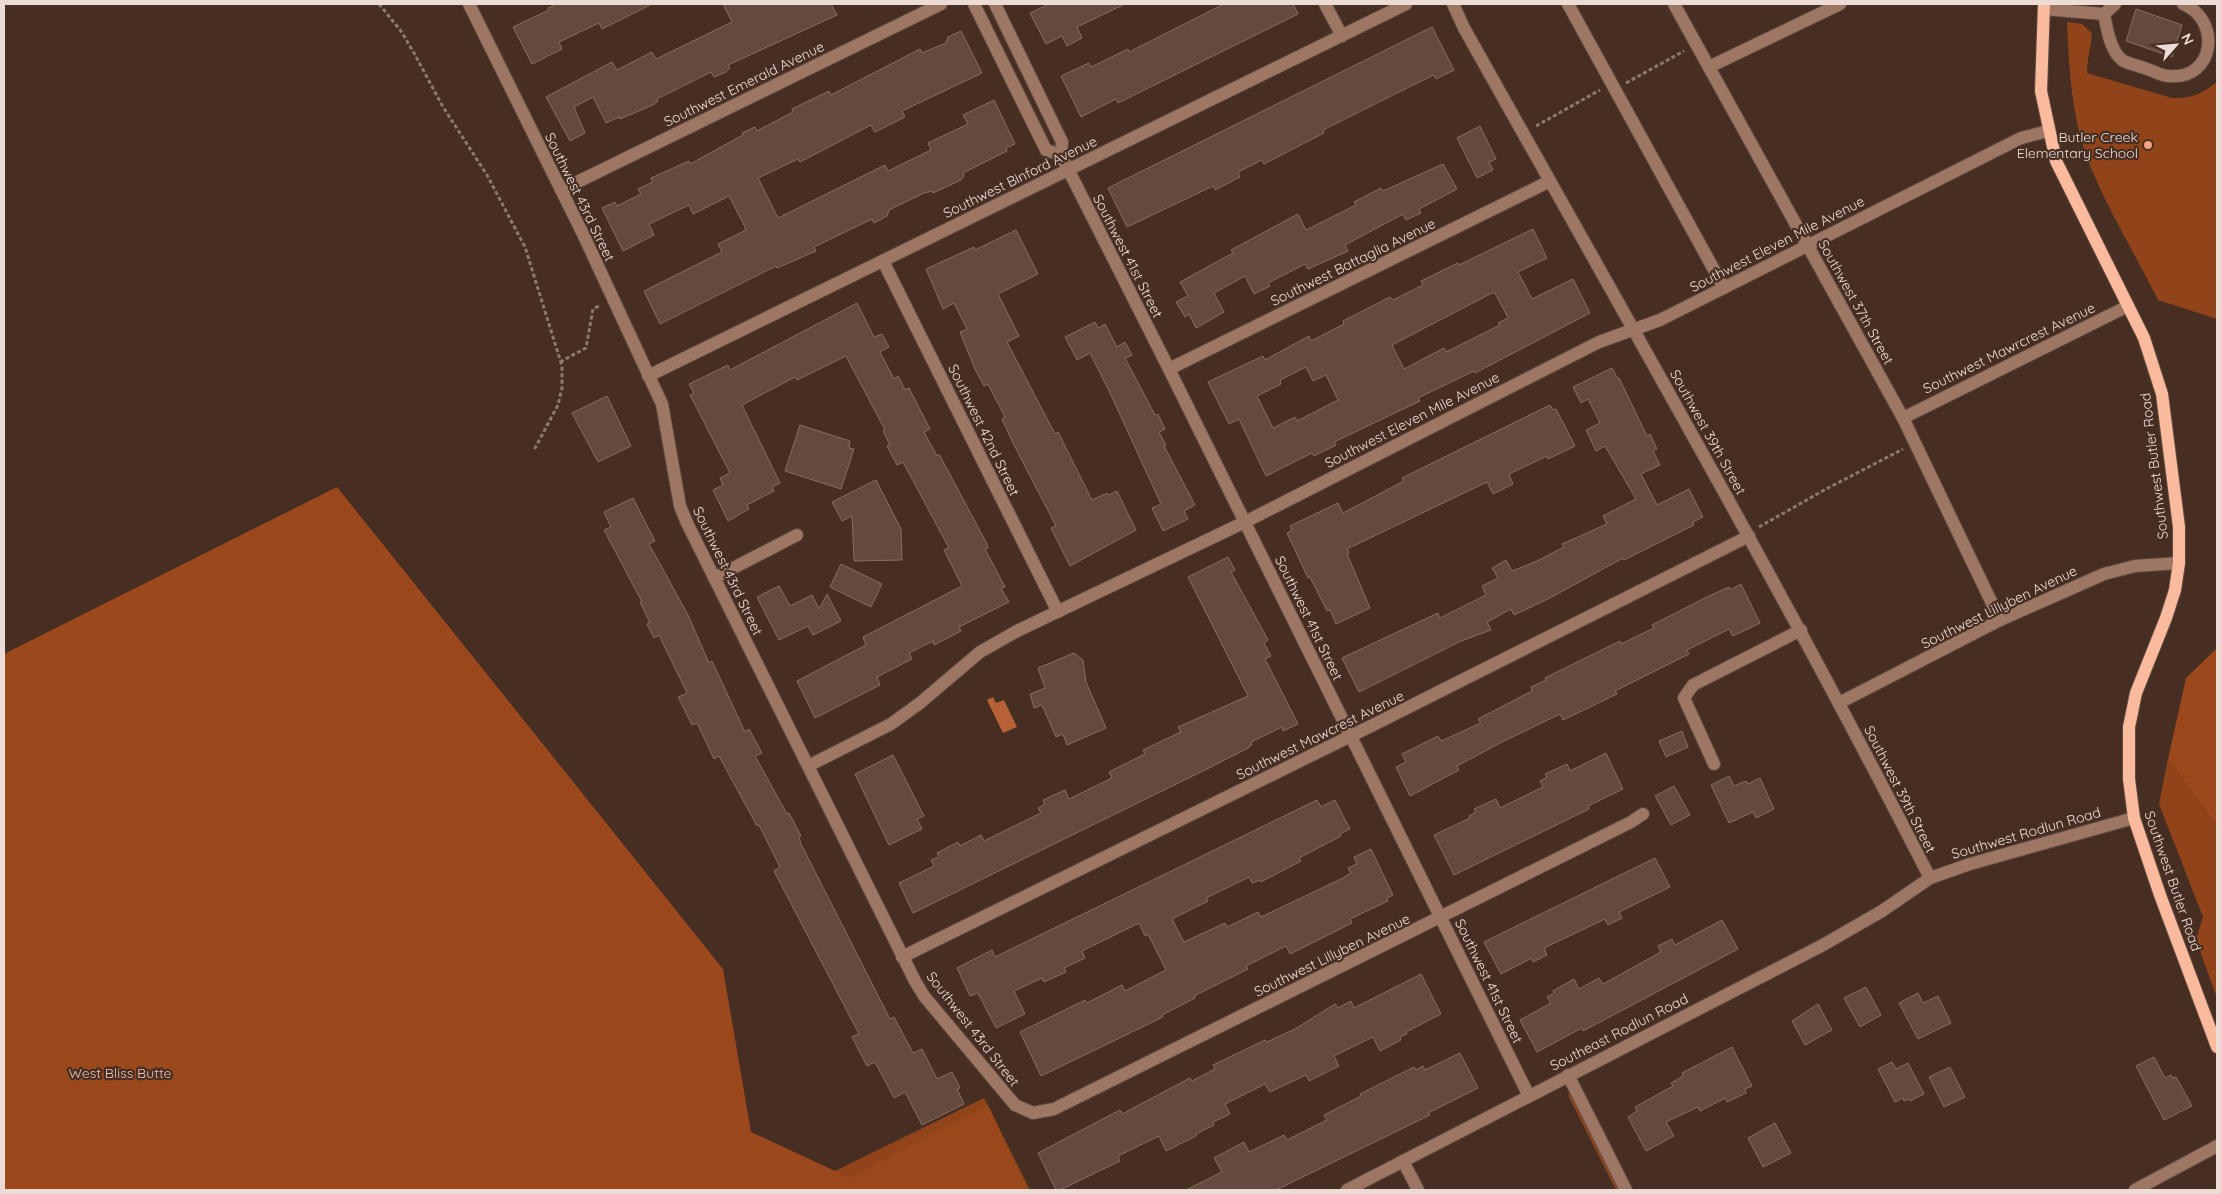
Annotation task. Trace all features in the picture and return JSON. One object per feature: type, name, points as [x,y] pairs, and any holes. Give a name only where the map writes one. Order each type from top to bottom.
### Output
[{"type":"main road","name":"Southwest Butler Road","points":[[2044,6],[2041,92],[2056,161],[2144,338],[2162,394],[2179,527],[2179,563],[2166,618],[2136,693],[2129,727],[2127,755],[2134,818],[2160,895],[2217,1047]]},
{"type":"street","name":"Southwest Emerald Avenue","points":[[561,190],[941,4]]},
{"type":"street","name":"Southwest 41st Street","points":[[974,4],[1046,150],[1061,155]]},
{"type":"street","name":"Southwest 41st Street","points":[[995,4],[1062,142],[1061,155],[1529,1096]]},
{"type":"street","points":[[1326,4],[1342,36]]},
{"type":"street","name":"Southwest Binford Avenue","points":[[648,376],[1406,4]]},
{"type":"street","name":"Southwest 39th Street","points":[[1453,4],[1464,28],[1802,630],[1930,878]]},
{"type":"street","points":[[1568,4],[1724,288]]},
{"type":"street","name":"Southwest 37th Street","points":[[1674,4],[1903,418],[2000,620]]},
{"type":"street","points":[[1709,68],[1840,4]]},
{"type":"street","points":[[2044,6],[2104,14],[2115,4]]},
{"type":"street","points":[[2104,14],[2108,35],[2116,52],[2123,60],[2168,76],[2184,76],[2199,68],[2208,58],[2213,42],[2209,15],[2194,7],[2183,4]]},
{"type":"street","name":"Southwest 43rd Street","points":[[475,6],[662,404],[680,506],[902,956],[930,1003],[1011,1100],[1030,1112]]},
{"type":"street","name":"Southwest Eleven Mile Avenue","points":[[808,766],[891,724],[920,703],[980,652],[1017,631],[1245,522],[1590,347],[1632,328],[1660,320],[2021,138],[2048,131]]},
{"type":"street","name":"Southwest Battaglia Avenue","points":[[1169,369],[1550,181]]},
{"type":"street","name":"Southwest 42nd Street","points":[[883,261],[1058,612]]},
{"type":"street","name":"Southwest Mawrcrest Avenue","points":[[1903,418],[2128,306]]},
{"type":"street","points":[[714,578],[796,535]]},
{"type":"street","name":"Southwest Mawcrest Avenue","points":[[902,956],[1351,737],[1749,536]]},
{"type":"street","name":"Southwest Lillyben Avenue","points":[[1839,703],[2000,620],[2104,574],[2135,566],[2179,563]]},
{"type":"street","points":[[1714,764],[1684,698],[1688,691],[1693,685],[1716,672],[1802,630]]},
{"type":"street","name":"Southwest Lillyben Avenue","points":[[1030,1112],[1042,1113],[1054,1109],[1440,918],[1631,822],[1643,814]]},
{"type":"street","name":"Southwest Rodlun Road","points":[[1902,898],[1930,878],[1970,864],[2134,818]]},
{"type":"street","name":"Southeast Rodlun Road","points":[[1347,1190],[1823,945],[1902,898]]},
{"type":"street","points":[[1568,1075],[1626,1190]]},
{"type":"street","points":[[2135,1190],[2217,1146]]},
{"type":"street","points":[[1403,1161],[1418,1190]]},
{"type":"path","points":[[379,4],[400,31],[443,107],[487,175],[525,247],[560,362],[562,388],[558,405],[548,428],[534,450]]},
{"type":"path","points":[[1523,133],[1696,44]]},
{"type":"path","points":[[560,362],[586,348],[593,309],[612,299]]},
{"type":"path","points":[[1749,536],[1764,523],[1826,488],[1915,443]]},
{"type":"shaded area","name":"Butler Creek Elementary School","points":[[2067,22],[2082,24],[2092,33],[2087,73],[2172,98],[2196,95],[2217,82],[2217,319],[2158,300],[2106,201],[2091,168],[2076,114],[2070,78]]},
{"type":"shaded area","points":[[993,697],[996,703],[1004,700],[1017,727],[1003,733],[987,700]]},
{"type":"shaded area","points":[[2168,759],[2210,817],[2217,823],[2217,998],[2196,940],[2203,917],[2159,804]]},
{"type":"shaded area","points":[[1582,1088],[1633,1190],[1616,1190],[1568,1095]]},
{"type":"shaded area","points":[[984,1098],[1030,1190],[796,1190]]},
{"type":"green space","name":"West Bliss Butte","points":[[337,487],[723,969],[751,1132],[850,1178],[988,1105],[1028,1190],[4,1190],[4,654]]},
{"type":"green space","points":[[2217,648],[2217,823],[2210,817],[2168,759],[2186,678]]},
{"type":"building","points":[[557,4],[652,4],[602,29],[599,23],[559,42],[562,49],[532,64],[513,27],[549,10],[548,8]]},
{"type":"building","points":[[723,4],[831,4],[837,15],[728,65],[730,68],[726,72],[714,77],[711,72],[657,99],[658,101],[655,104],[620,119],[619,117],[606,123],[593,97],[574,107],[585,133],[570,141],[546,97],[612,62],[617,70],[652,52],[656,59],[732,22]]},
{"type":"building","points":[[1049,4],[1125,4],[1077,27],[1082,38],[1067,46],[1062,36],[1046,44],[1030,13]]},
{"type":"building","points":[[1224,4],[1293,4],[1298,14],[1118,103],[1116,99],[1081,117],[1061,76],[1089,63],[1091,67],[1128,49],[1129,52]]},
{"type":"building","points":[[2136,9],[2182,25],[2172,57],[2126,41]]},
{"type":"building","points":[[1432,27],[1454,70],[1436,79],[1434,75],[1323,130],[1324,133],[1264,164],[1262,160],[1238,172],[1240,177],[1215,190],[1213,186],[1127,227],[1108,188]]},
{"type":"building","points":[[961,31],[982,73],[902,111],[905,117],[875,132],[871,125],[800,162],[798,159],[758,178],[778,218],[885,165],[888,171],[931,150],[928,143],[968,124],[963,115],[994,100],[1015,144],[1006,148],[1007,151],[963,173],[964,176],[961,180],[933,193],[932,191],[924,193],[889,210],[887,216],[874,223],[872,219],[814,247],[816,251],[777,268],[776,266],[660,324],[644,291],[722,252],[718,244],[746,230],[743,223],[729,196],[693,214],[689,205],[649,224],[654,235],[623,251],[602,208],[615,202],[617,206],[641,194],[638,189],[653,182],[651,178],[689,161],[690,164],[743,135],[742,133],[755,127],[757,131],[793,112],[792,109],[829,91],[831,95],[920,49],[922,53],[946,43],[948,37]]},
{"type":"building","points":[[1480,126],[1496,159],[1489,162],[1493,170],[1477,178],[1457,138]]},
{"type":"building","points":[[1443,164],[1457,189],[1419,209],[1421,213],[1406,220],[1403,214],[1345,245],[1348,251],[1308,269],[1305,264],[1268,283],[1270,286],[1254,294],[1245,276],[1214,293],[1224,312],[1196,328],[1189,314],[1185,317],[1176,302],[1188,296],[1180,282],[1233,253],[1231,250],[1298,214],[1306,230],[1356,205],[1354,202],[1381,188],[1383,191]]},
{"type":"building","points":[[1533,229],[1547,258],[1518,272],[1532,299],[1573,279],[1590,313],[1475,373],[1474,371],[1418,398],[1420,401],[1334,442],[1336,445],[1314,456],[1312,453],[1266,476],[1239,419],[1229,424],[1208,382],[1263,356],[1265,360],[1309,336],[1311,341],[1344,324],[1343,321],[1390,297],[1393,300],[1423,285],[1421,281],[1458,263],[1459,265]],"holes":[[[1495,293],[1508,318],[1498,323],[1500,325],[1446,352],[1444,348],[1404,369],[1392,345]],[[1306,367],[1313,381],[1326,375],[1338,400],[1297,421],[1295,417],[1273,428],[1257,396],[1281,384],[1280,380]]]},
{"type":"building","points":[[1016,230],[1038,274],[998,294],[1019,336],[1007,342],[1055,434],[1058,432],[1092,500],[1107,493],[1109,495],[1117,491],[1136,530],[1070,566],[1051,528],[1056,526],[1002,419],[1005,417],[988,384],[984,386],[975,369],[960,332],[967,329],[954,303],[943,309],[926,269],[974,247],[975,250]]},
{"type":"building","points":[[857,303],[874,337],[882,334],[889,347],[880,352],[894,379],[898,376],[905,390],[909,388],[930,429],[924,432],[937,456],[939,454],[987,544],[988,548],[985,549],[1005,587],[1001,588],[1009,602],[959,627],[961,631],[934,645],[933,641],[909,653],[912,659],[877,677],[880,685],[815,718],[797,681],[866,645],[863,637],[962,586],[944,550],[949,548],[903,462],[897,465],[887,446],[890,445],[883,431],[885,430],[846,356],[797,380],[795,377],[742,405],[780,483],[772,487],[774,491],[747,505],[749,509],[728,521],[713,490],[723,485],[720,478],[730,473],[690,395],[694,393],[689,384],[728,365],[730,370]]},
{"type":"building","points":[[1095,322],[1098,328],[1105,324],[1117,347],[1125,342],[1132,355],[1125,358],[1155,415],[1158,414],[1165,429],[1159,432],[1166,445],[1164,446],[1195,505],[1184,511],[1188,519],[1163,531],[1152,508],[1161,504],[1090,353],[1077,360],[1065,337]]},
{"type":"building","points":[[1612,368],[1619,378],[1647,436],[1650,434],[1657,449],[1653,451],[1660,465],[1641,474],[1657,505],[1689,489],[1703,517],[1693,522],[1694,525],[1624,560],[1623,558],[1550,598],[1514,615],[1511,609],[1487,622],[1491,630],[1461,641],[1359,692],[1342,658],[1438,613],[1440,618],[1486,595],[1482,586],[1498,578],[1492,568],[1506,560],[1512,571],[1537,561],[1564,547],[1562,544],[1607,524],[1603,516],[1636,499],[1605,446],[1596,451],[1586,430],[1600,423],[1588,399],[1581,403],[1573,387]]},
{"type":"building","points":[[607,396],[631,446],[598,462],[572,413]]},
{"type":"building","points":[[1550,405],[1553,410],[1556,409],[1575,446],[1548,459],[1547,456],[1509,474],[1513,484],[1493,494],[1487,482],[1347,549],[1349,553],[1347,554],[1370,608],[1336,624],[1330,610],[1327,611],[1310,577],[1308,578],[1287,533],[1292,530],[1290,526],[1338,503],[1343,513],[1404,481],[1402,478]]},
{"type":"building","points":[[800,425],[850,441],[849,448],[854,449],[841,489],[785,471]]},
{"type":"building","points":[[876,480],[901,529],[902,560],[854,561],[852,516],[842,521],[832,502]]},
{"type":"building","points":[[633,498],[655,541],[649,544],[688,615],[709,663],[712,661],[745,732],[749,729],[762,753],[755,756],[801,836],[799,837],[801,844],[890,1019],[894,1017],[913,1053],[922,1049],[937,1079],[952,1072],[960,1088],[957,1089],[964,1104],[922,1125],[905,1092],[894,1098],[875,1062],[867,1066],[852,1037],[859,1034],[774,871],[780,867],[759,825],[757,826],[719,756],[714,759],[697,723],[692,725],[678,697],[687,693],[659,635],[654,638],[647,624],[650,623],[640,602],[642,602],[604,530],[611,527],[604,512]]},
{"type":"building","points":[[1228,557],[1235,570],[1231,572],[1268,640],[1264,643],[1271,656],[1265,659],[1298,724],[1283,731],[1282,727],[1251,742],[1252,745],[1248,748],[1209,768],[913,913],[899,883],[934,866],[931,860],[939,857],[937,853],[958,842],[960,846],[981,835],[984,841],[1041,813],[1038,808],[1045,804],[1043,800],[1065,790],[1069,799],[1112,778],[1109,772],[1145,754],[1143,750],[1181,732],[1178,727],[1248,696],[1188,577]]},
{"type":"building","points":[[841,564],[882,584],[871,607],[830,587]]},
{"type":"building","points":[[1741,584],[1760,623],[1733,636],[1729,629],[1687,650],[1689,654],[1615,691],[1617,694],[1563,720],[1560,714],[1502,742],[1457,766],[1459,770],[1410,796],[1396,767],[1406,762],[1402,754],[1438,736],[1441,741],[1481,723],[1478,719],[1532,691],[1531,687],[1546,680],[1545,678],[1620,641],[1621,644],[1654,628],[1652,625],[1707,597],[1729,587],[1730,590]]},
{"type":"building","points":[[779,586],[790,606],[812,595],[819,609],[827,594],[841,621],[813,635],[808,626],[779,640],[757,597]]},
{"type":"building","points":[[1074,653],[1083,660],[1086,682],[1106,728],[1067,745],[1063,734],[1056,737],[1042,705],[1034,708],[1030,694],[1045,688],[1038,668]]},
{"type":"building","points":[[1682,731],[1688,747],[1666,757],[1659,741]]},
{"type":"building","points":[[1606,753],[1623,789],[1588,806],[1589,809],[1454,875],[1434,835],[1470,818],[1469,816],[1476,812],[1474,809],[1496,799],[1500,808],[1543,787],[1540,781],[1547,777],[1545,774],[1567,764],[1570,771]]},
{"type":"building","points":[[893,755],[924,816],[917,819],[922,829],[889,845],[855,774]]},
{"type":"building","points":[[1729,776],[1734,786],[1746,781],[1748,784],[1760,778],[1774,809],[1756,818],[1753,812],[1729,823],[1711,785]]},
{"type":"building","points":[[1674,786],[1690,815],[1671,825],[1655,796]]},
{"type":"building","points":[[1317,800],[1321,807],[1335,800],[1350,829],[1340,834],[1341,836],[1299,858],[1301,861],[1261,882],[1260,880],[1252,883],[1249,877],[1206,898],[1208,901],[1172,919],[1184,942],[1225,923],[1227,927],[1258,912],[1261,917],[1351,873],[1348,868],[1357,864],[1354,857],[1371,849],[1393,895],[1387,898],[1388,901],[1350,919],[1352,923],[1290,954],[1286,946],[1246,966],[1248,969],[1194,996],[1195,998],[1162,1015],[1163,1017],[1041,1076],[1020,1032],[1085,1000],[1087,1003],[1122,985],[1125,991],[1166,970],[1148,934],[1145,936],[1139,923],[1082,951],[1085,958],[1064,968],[1066,972],[1044,982],[1042,978],[1014,991],[1025,1014],[996,1028],[978,993],[970,996],[957,968],[992,950],[995,957]]},
{"type":"building","points":[[1655,858],[1670,887],[1619,912],[1622,918],[1608,925],[1605,919],[1544,948],[1547,955],[1533,962],[1532,958],[1501,974],[1484,942]]},
{"type":"building","points":[[1722,920],[1738,949],[1583,1031],[1582,1028],[1537,1052],[1520,1020],[1551,1003],[1547,997],[1554,993],[1553,991],[1574,979],[1579,989],[1599,978],[1603,984],[1661,952],[1658,946],[1672,939],[1675,945]]},
{"type":"building","points":[[1421,974],[1441,1014],[1406,1032],[1407,1034],[1400,1037],[1401,1040],[1380,1051],[1373,1037],[1334,1056],[1339,1066],[1309,1081],[1306,1075],[1270,1092],[1265,1084],[1225,1104],[1230,1114],[1213,1122],[1214,1125],[1196,1134],[1196,1136],[1166,1151],[1159,1136],[1118,1156],[1120,1161],[1060,1190],[1056,1190],[1038,1153],[1120,1110],[1122,1114],[1190,1078],[1192,1081],[1215,1069],[1213,1065],[1265,1040],[1267,1042],[1295,1029],[1335,1004],[1338,1008],[1351,1001],[1354,1008]]},
{"type":"building","points":[[1866,987],[1881,1015],[1860,1027],[1844,998]]},
{"type":"building","points":[[1918,993],[1923,1003],[1938,996],[1951,1023],[1918,1039],[1899,1003]]},
{"type":"building","points":[[1818,1004],[1832,1030],[1805,1045],[1792,1021]]},
{"type":"building","points":[[1732,1047],[1752,1086],[1745,1089],[1746,1093],[1727,1102],[1725,1098],[1700,1111],[1698,1107],[1666,1122],[1674,1136],[1646,1151],[1628,1117],[1637,1111],[1635,1107],[1673,1086],[1671,1083],[1683,1076],[1682,1073]]},
{"type":"building","points":[[1460,1053],[1478,1088],[1428,1113],[1430,1115],[1276,1190],[1186,1190],[1222,1172],[1214,1158],[1244,1142],[1249,1152],[1284,1135],[1287,1140],[1327,1120],[1324,1115],[1361,1096],[1360,1094],[1414,1067],[1416,1070],[1423,1066],[1425,1070]]},
{"type":"building","points":[[2154,1057],[2165,1078],[2171,1075],[2173,1078],[2176,1077],[2192,1106],[2164,1120],[2136,1066]]},
{"type":"building","points":[[1892,1062],[1896,1069],[1908,1063],[1924,1094],[1910,1101],[1909,1099],[1904,1101],[1903,1098],[1895,1102],[1878,1069]]},
{"type":"building","points":[[1950,1067],[1965,1097],[1944,1107],[1929,1077]]},
{"type":"building","points":[[1775,1123],[1791,1153],[1763,1167],[1748,1138]]},
{"type":"place","name":"Butler Creek Elementary School","points":[[2148,145]]}]
